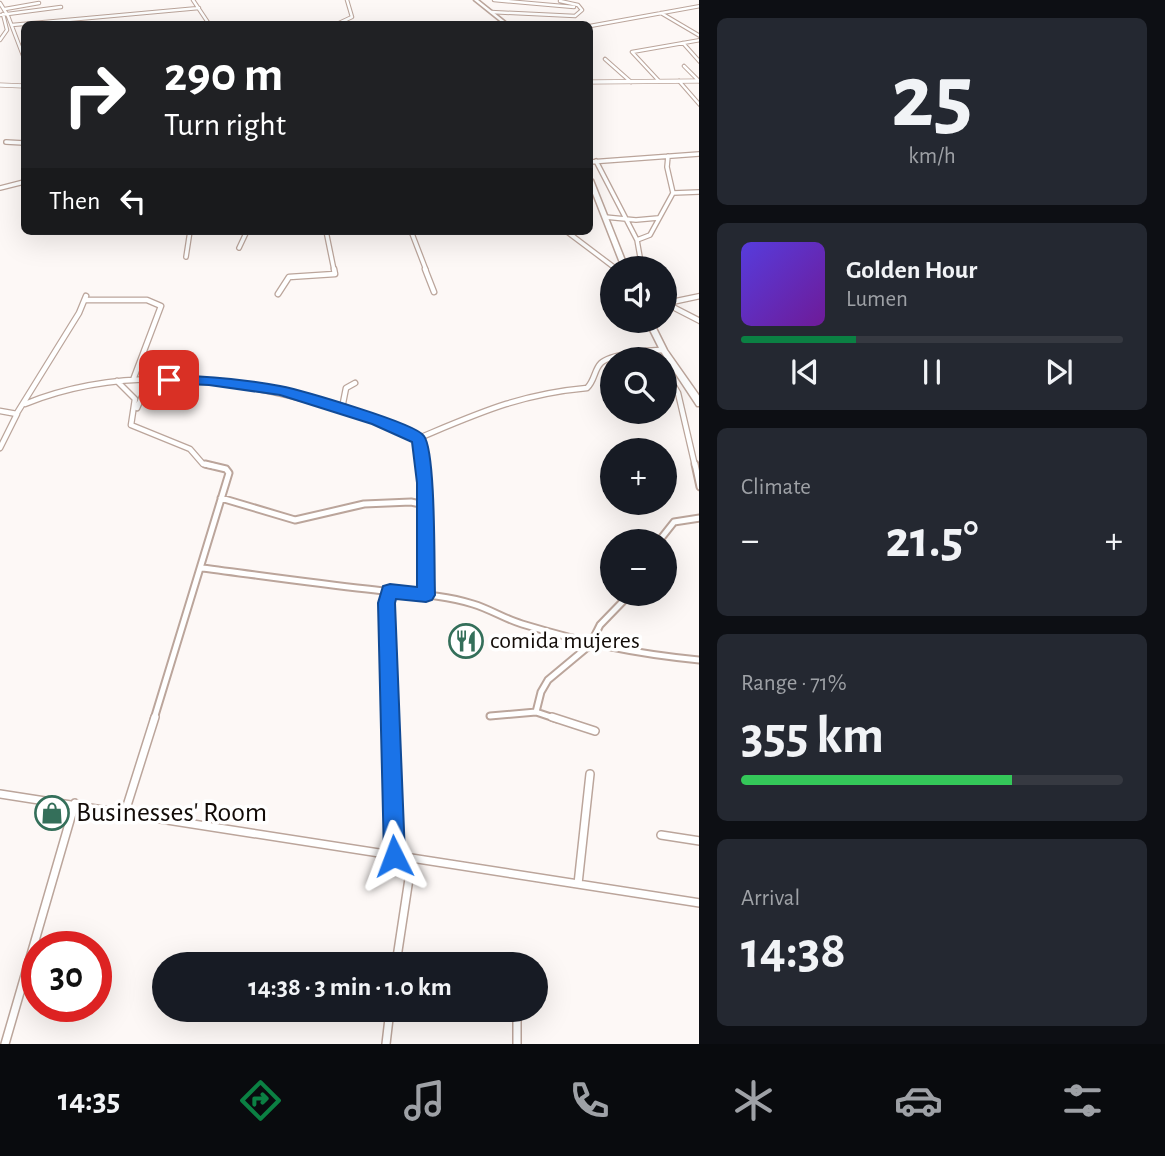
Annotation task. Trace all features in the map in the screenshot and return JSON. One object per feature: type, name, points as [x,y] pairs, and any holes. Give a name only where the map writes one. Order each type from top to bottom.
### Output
[{"type":"main road","points":[[476,0],[502,21]]},
{"type":"main road","points":[[593,187],[620,256]]},
{"type":"main road","points":[[677,373],[699,404]]},
{"type":"street","points":[[193,0],[207,21]]},
{"type":"street","points":[[343,21],[352,17],[347,0]]},
{"type":"street","points":[[494,0],[581,7]]},
{"type":"street","points":[[560,0],[563,6]]},
{"type":"street","points":[[560,0],[581,7]]},
{"type":"street","points":[[0,3],[7,30],[0,40]]},
{"type":"street","points":[[4,13],[39,3]]},
{"type":"street","points":[[4,13],[61,6]]},
{"type":"street","points":[[593,25],[699,6]]},
{"type":"street","points":[[491,12],[576,16],[581,7]]},
{"type":"street","points":[[56,21],[199,8]]},
{"type":"street","points":[[4,13],[12,25],[21,50]]},
{"type":"street","points":[[661,13],[699,38]]},
{"type":"street","points":[[539,15],[539,21]]},
{"type":"street","points":[[12,25],[21,24]]},
{"type":"street","points":[[659,81],[632,52],[699,38]]},
{"type":"street","points":[[683,43],[699,62]]},
{"type":"street","points":[[605,59],[631,82]]},
{"type":"street","points":[[684,66],[699,81]]},
{"type":"street","points":[[679,81],[699,105]]},
{"type":"street","points":[[593,82],[699,81]]},
{"type":"street","points":[[0,85],[21,86]]},
{"type":"street","points":[[6,142],[21,143]]},
{"type":"street","points":[[640,256],[637,240],[596,162],[699,154]]},
{"type":"street","points":[[637,240],[650,235],[673,193],[667,167],[668,156]]},
{"type":"street","points":[[0,188],[21,184]]},
{"type":"street","points":[[673,193],[699,192]]},
{"type":"street","points":[[605,217],[658,218]]},
{"type":"street","points":[[186,257],[189,235]]},
{"type":"street","points":[[239,248],[245,235]]},
{"type":"street","points":[[278,294],[289,277],[335,274],[327,235]]},
{"type":"street","points":[[413,235],[434,292]]},
{"type":"street","points":[[574,235],[600,259]]},
{"type":"street","points":[[677,301],[699,296]]},
{"type":"street","points":[[0,448],[17,413],[25,404],[86,298],[147,300],[161,306],[133,380]]},
{"type":"street","points":[[677,309],[699,321]]},
{"type":"street","points":[[25,404],[62,390],[117,381],[209,381],[269,388],[342,408],[419,438],[508,401],[552,391],[587,388],[594,381],[600,364]]},
{"type":"street","points":[[125,812],[202,568],[227,470],[207,466],[190,449],[130,424],[145,390],[169,380]]},
{"type":"street","points":[[117,381],[135,399],[135,410]]},
{"type":"street","points":[[342,408],[346,388],[355,383]]},
{"type":"street","points":[[677,391],[699,487]]},
{"type":"street","points":[[0,411],[17,413]]},
{"type":"street","points":[[419,438],[425,505],[426,595]]},
{"type":"street","points":[[221,498],[295,520],[365,504],[411,502],[425,505]]},
{"type":"street","points":[[668,529],[674,522],[699,518]]},
{"type":"street","points":[[202,568],[426,595],[473,604],[521,624],[559,633],[590,645],[643,655],[699,660]]},
{"type":"street","points":[[390,591],[387,603],[394,856]]},
{"type":"street","points":[[537,712],[541,691],[548,680],[590,645],[600,625],[618,606]]},
{"type":"street","points":[[490,716],[537,712],[595,731]]},
{"type":"street","points":[[578,884],[590,774]]},
{"type":"street","points":[[0,794],[75,803],[699,903]]},
{"type":"street","points":[[5,1044],[75,803]]},
{"type":"street","points":[[661,835],[699,841]]},
{"type":"street","points":[[398,952],[412,859]]},
{"type":"street","points":[[386,1044],[389,1022]]},
{"type":"street","points":[[517,1022],[517,1044]]},
{"type":"place","name":"comida mujeres","points":[[466,641]]},
{"type":"place","name":"Businesses' Room","points":[[52,813]]},
{"type":"route","points":[[169,380],[209,381],[269,388],[339,407],[418,437],[425,483],[426,595],[390,591],[387,603],[394,856]]}]
